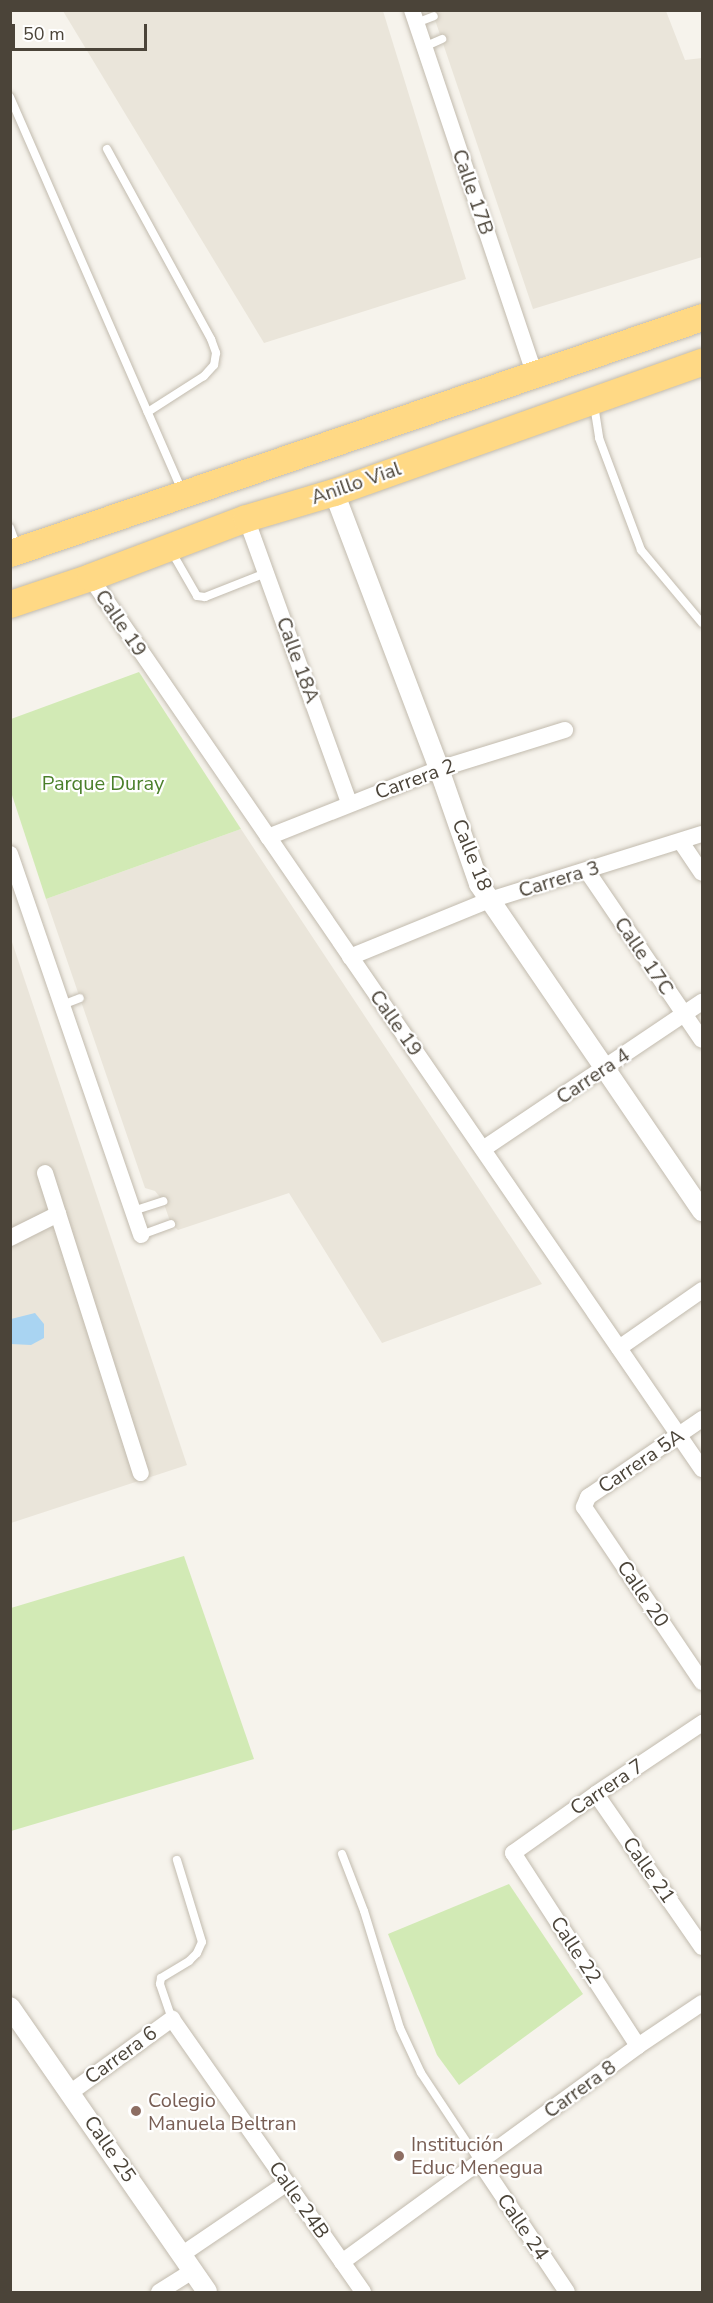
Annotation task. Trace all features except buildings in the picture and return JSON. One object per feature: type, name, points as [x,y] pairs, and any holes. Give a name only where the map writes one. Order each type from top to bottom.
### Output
[{"type":"highway","points":[[13,544],[184,494],[702,317]]},
{"type":"highway","name":"Anillo Vial","points":[[10,604],[90,578],[246,518],[334,492],[702,362]]},
{"type":"street","name":"Calle 17B","points":[[414,17],[534,375]]},
{"type":"street","name":"Calle 18","points":[[334,492],[439,769],[479,884],[702,1210]]},
{"type":"street","name":"Calle 18A","points":[[246,518],[349,803]]},
{"type":"street","name":"Calle 19","points":[[90,578],[702,1469]]},
{"type":"street","name":"Carrera 2","points":[[268,837],[439,769],[565,730]]},
{"type":"street","name":"Carrera 3","points":[[350,957],[490,900],[702,834]]},
{"type":"street","points":[[681,842],[702,873]]},
{"type":"street","points":[[10,854],[141,1235]]},
{"type":"street","name":"Calle 17C","points":[[587,871],[702,1040]]},
{"type":"street","name":"Carrera 4","points":[[483,1149],[702,1002]]},
{"type":"street","points":[[45,1173],[141,1473]]},
{"type":"street","points":[[10,1238],[58,1214]]},
{"type":"street","points":[[619,1348],[702,1290]]},
{"type":"street","name":"Carrera 5A","points":[[584,1507],[588,1497],[702,1419]]},
{"type":"street","name":"Calle 20","points":[[584,1507],[702,1682]]},
{"type":"street","name":"Carrera 7","points":[[513,1853],[702,1723]]},
{"type":"street","name":"Calle 21","points":[[596,1794],[702,1947]]},
{"type":"street","name":"Calle 22","points":[[513,1853],[638,2046]]},
{"type":"street","name":"Carrera 8","points":[[342,2262],[638,2046],[702,2003]]},
{"type":"street","name":"Calle 25","points":[[10,2007],[71,2092],[207,2292]]},
{"type":"street","name":"Carrera 6","points":[[71,2092],[172,2019]]},
{"type":"street","name":"Calle 24B","points":[[172,2019],[363,2292]]},
{"type":"street","name":"Calle 24","points":[[480,2162],[567,2292]]},
{"type":"street","points":[[159,2292],[187,2263],[287,2183]]},
{"type":"lane","points":[[414,17],[434,16]]},
{"type":"lane","points":[[424,47],[442,39]]},
{"type":"lane","points":[[10,97],[184,494]]},
{"type":"lane","points":[[107,149],[211,339],[216,353],[214,365],[204,376],[148,412]]},
{"type":"lane","points":[[593,400],[599,438],[641,550],[702,623]]},
{"type":"lane","points":[[169,546],[197,596],[205,597],[266,573]]},
{"type":"lane","points":[[62,1005],[80,998]]},
{"type":"lane","points":[[133,1211],[163,1201]]},
{"type":"lane","points":[[141,1235],[171,1224]]},
{"type":"lane","points":[[342,1854],[364,1911],[400,2028],[421,2073],[480,2162]]},
{"type":"lane","points":[[172,2019],[160,1984],[161,1978],[189,1961],[197,1953],[202,1942],[177,1860]]},
{"type":"shaded area","points":[[63,11],[383,11],[466,279],[264,343]]},
{"type":"shaded area","points":[[432,11],[666,11],[685,60],[702,58],[702,257],[533,309]]},
{"type":"shaded area","points":[[241,829],[542,1284],[382,1343],[289,1193],[178,1230],[171,1224],[163,1201],[155,1191],[145,1188],[46,899]]},
{"type":"shaded area","points":[[10,936],[187,1465],[11,1523],[10,1523]]},
{"type":"green space","name":"Parque Duray","points":[[139,672],[241,829],[46,899],[11,792],[11,719]]},
{"type":"green space","points":[[184,1556],[254,1759],[11,1831],[11,1608]]},
{"type":"green space","points":[[509,1884],[583,1994],[459,2085],[437,2055],[388,1934]]},
{"type":"water","points":[[35,1313],[44,1324],[44,1338],[31,1345],[11,1344],[11,1319]]},
{"type":"place","name":"Colegio Manuela Beltran","points":[[136,2111]]},
{"type":"place","name":"Institución Educ Menegua","points":[[399,2156]]}]
